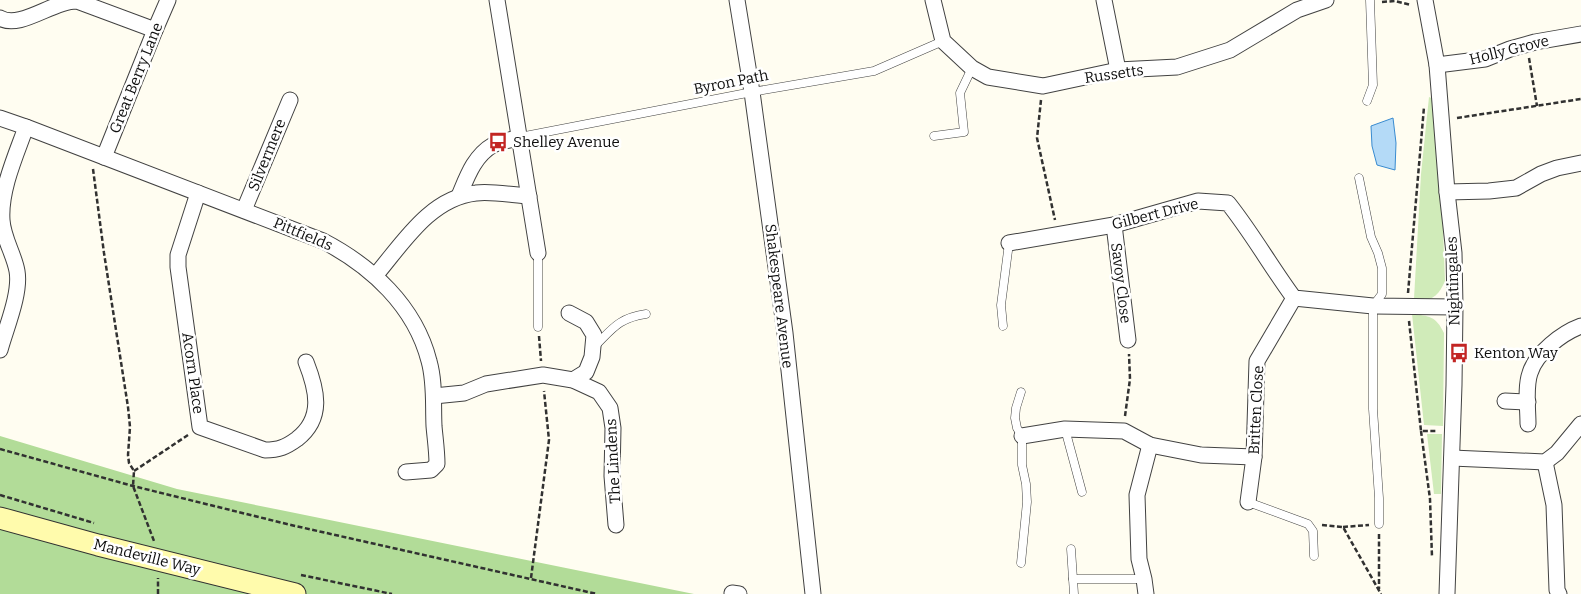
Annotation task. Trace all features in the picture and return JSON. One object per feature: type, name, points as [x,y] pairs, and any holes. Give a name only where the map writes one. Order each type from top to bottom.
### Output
[{"type":"main road","name":"Mandeville Way","points":[[0,518],[295,594]]},
{"type":"street","name":"Great Berry Lane","points":[[104,157],[168,0]]},
{"type":"street","points":[[497,0],[538,253]]},
{"type":"street","name":"Shakespeare Avenue","points":[[737,0],[752,92],[785,333],[813,594]]},
{"type":"street","points":[[933,0],[943,41]]},
{"type":"street","points":[[1104,0],[1118,70]]},
{"type":"street","name":"Russetts","points":[[943,41],[972,68],[988,77],[1043,86],[1118,70],[1177,67],[1230,50],[1297,10],[1326,0]]},
{"type":"street","points":[[0,18],[8,21],[18,20],[65,2],[78,1],[155,30]]},
{"type":"street","name":"Nightingales","points":[[1420,5],[1436,64],[1454,253],[1453,431],[1447,594]]},
{"type":"street","name":"Holly Grove","points":[[1436,64],[1485,59],[1527,44],[1581,34]]},
{"type":"street","name":"Silvermere","points":[[244,210],[290,100]]},
{"type":"street","name":"Pittfields","points":[[0,118],[26,126],[323,241],[340,250],[375,276],[400,302],[422,340],[429,361],[434,396],[437,464],[430,470],[406,472]]},
{"type":"street","points":[[0,350],[17,290],[17,272],[8,248],[2,220],[3,201],[26,126]]},
{"type":"street","points":[[459,196],[477,159],[494,145],[520,137]]},
{"type":"street","points":[[1447,192],[1516,188],[1549,171],[1581,162]]},
{"type":"street","points":[[375,276],[421,222],[444,203],[459,196],[477,192],[529,196]]},
{"type":"street","name":"Acorn Place","points":[[198,193],[178,256],[178,267],[200,427],[265,450],[277,450],[287,447],[304,434],[312,422],[316,405],[313,380],[306,362]]},
{"type":"street","name":"Gilbert Drive","points":[[1009,243],[1114,225],[1198,201],[1228,203],[1246,226],[1268,263],[1294,298]]},
{"type":"street","name":"Savoy Close","points":[[1114,225],[1128,340]]},
{"type":"street","points":[[1294,298],[1373,306],[1455,307]]},
{"type":"street","name":"Britten Close","points":[[1248,502],[1254,457],[1257,361],[1294,298]]},
{"type":"street","points":[[569,313],[586,322],[594,335],[592,356],[586,372],[573,380]]},
{"type":"street","points":[[1528,424],[1530,372],[1540,354],[1554,342],[1581,326]]},
{"type":"street","name":"The Lindens","points":[[434,396],[464,393],[486,384],[543,375],[573,380],[599,392],[610,408],[613,428],[612,476],[616,525]]},
{"type":"street","points":[[1504,401],[1528,402]]},
{"type":"street","points":[[1452,458],[1545,462],[1557,453],[1581,424]]},
{"type":"street","points":[[1022,436],[1065,429],[1124,431],[1150,445],[1201,455],[1254,457]]},
{"type":"street","points":[[1146,594],[1139,558],[1137,495],[1150,445]]},
{"type":"street","points":[[1545,462],[1554,504],[1559,594]]},
{"type":"lane","points":[[1368,101],[1373,85],[1370,1]]},
{"type":"lane","name":"Byron Path","points":[[520,137],[752,92],[874,71],[943,41]]},
{"type":"lane","points":[[934,136],[964,132],[960,93],[972,68]]},
{"type":"lane","points":[[1359,178],[1371,237],[1382,268],[1382,294],[1373,306],[1373,409],[1379,524]]},
{"type":"lane","points":[[1003,326],[1001,305],[1009,243]]},
{"type":"lane","points":[[538,253],[538,327]]},
{"type":"lane","points":[[593,348],[617,324],[626,319],[646,314]]},
{"type":"lane","points":[[1021,392],[1014,418],[1022,436],[1022,465],[1027,502],[1021,563]]},
{"type":"lane","points":[[1065,429],[1082,492]]},
{"type":"lane","points":[[1248,502],[1308,524],[1313,531],[1314,556]]},
{"type":"lane","points":[[1072,549],[1074,594]]},
{"type":"lane","points":[[1073,579],[1144,579]]},
{"type":"path","points":[[1370,1],[1395,1],[1420,5]]},
{"type":"path","points":[[1527,44],[1537,106]]},
{"type":"path","points":[[1043,86],[1037,138],[1059,235]]},
{"type":"path","points":[[1441,121],[1581,98]]},
{"type":"path","points":[[1424,107],[1412,232],[1408,318],[1430,499],[1432,565]]},
{"type":"path","points":[[93,168],[128,407],[130,427],[129,463],[134,470],[133,486],[159,560]]},
{"type":"path","points":[[531,578],[549,440],[538,327]]},
{"type":"path","points":[[1124,431],[1130,379],[1128,340]]},
{"type":"path","points":[[134,470],[200,427]]},
{"type":"path","points":[[1421,431],[1453,431]]},
{"type":"path","points":[[0,449],[133,486],[291,525],[597,594]]},
{"type":"path","points":[[1308,524],[1343,527],[1379,524],[1380,592]]},
{"type":"path","points":[[1343,527],[1380,592]]},
{"type":"green space","points":[[1429,97],[1434,99],[1439,124],[1445,281],[1437,295],[1429,299],[1420,300],[1414,299],[1421,174]]},
{"type":"green space","points":[[1412,314],[1423,315],[1435,320],[1444,333],[1443,426],[1424,425]]},
{"type":"green space","points":[[1427,434],[1442,434],[1441,494],[1434,494]]},
{"type":"green space","points":[[0,436],[177,489],[694,594],[0,594]]},
{"type":"water","points":[[1393,118],[1396,143],[1395,170],[1377,165],[1372,146],[1371,126]]},
{"type":"place","name":"Shelley Avenue","points":[[498,142]]},
{"type":"place","name":"Kenton Way","points":[[1459,353]]}]
